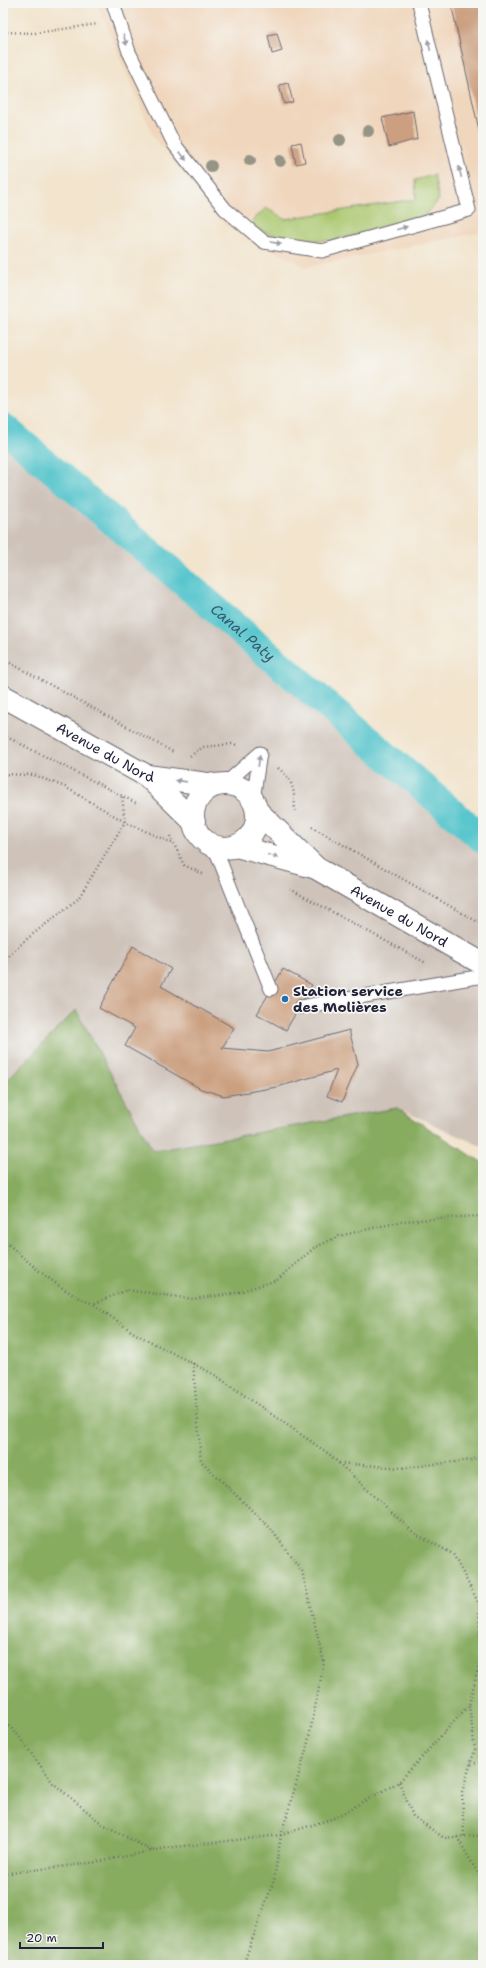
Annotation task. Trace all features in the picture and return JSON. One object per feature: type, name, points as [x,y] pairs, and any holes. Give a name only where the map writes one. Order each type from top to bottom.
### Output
[{"type":"main road","name":"Avenue du Nord","points":[[3,696],[147,776],[221,784]]},
{"type":"main road","points":[[147,776],[194,822]]},
{"type":"main road","points":[[221,784],[237,786],[247,791],[255,805],[257,822],[253,832],[246,841],[236,846],[225,848],[214,846],[205,841],[197,832],[193,812],[196,803],[204,792],[221,784]]},
{"type":"main road","name":"Avenue du Nord","points":[[255,805],[316,868]]},
{"type":"main road","name":"Avenue du Nord","points":[[236,846],[316,868],[483,964]]},
{"type":"lane","points":[[113,3],[129,52],[174,144],[224,209],[264,242],[322,251],[469,210],[419,3]]},
{"type":"lane","points":[[221,784],[260,754],[255,805]]},
{"type":"lane","points":[[214,846],[271,988]]},
{"type":"lane","points":[[300,1007],[483,976]]},
{"type":"path","points":[[3,32],[35,33],[106,23]]},
{"type":"path","points":[[3,659],[180,755]]},
{"type":"path","points":[[3,735],[141,806]]},
{"type":"path","points":[[186,759],[203,747],[232,744],[242,746]]},
{"type":"path","points":[[276,767],[288,776],[294,792],[296,818]]},
{"type":"path","points":[[3,774],[34,775],[65,787],[125,822],[174,844]]},
{"type":"path","points":[[3,961],[28,938],[78,899],[125,822],[122,795]]},
{"type":"path","points":[[308,825],[483,926]]},
{"type":"path","points":[[167,830],[184,865]]},
{"type":"path","points":[[285,886],[428,964]]},
{"type":"path","points":[[93,1304],[128,1290],[194,1299],[236,1293],[277,1280],[314,1248],[339,1236],[404,1221],[476,1216],[483,1218]]},
{"type":"path","points":[[3,1239],[23,1258],[80,1300],[93,1304],[134,1333],[215,1375],[329,1454],[414,1533],[454,1554],[479,1604],[480,1661],[469,1705],[475,1749],[462,1792],[464,1836]]},
{"type":"path","points":[[193,1363],[201,1461],[270,1528],[302,1571],[324,1663],[307,1747],[280,1835],[274,1880],[243,1965]]},
{"type":"path","points":[[338,1463],[402,1468],[472,1460],[483,1456]]},
{"type":"path","points":[[480,1661],[483,1664]]},
{"type":"path","points":[[3,1874],[98,1862],[152,1851],[280,1835],[334,1818],[400,1782],[469,1705]]},
{"type":"path","points":[[3,1720],[18,1735],[53,1783],[101,1823],[152,1851]]},
{"type":"path","points":[[471,1764],[480,1762],[483,1759]]},
{"type":"path","points":[[400,1782],[413,1816],[444,1838],[483,1835]]},
{"type":"path","points":[[457,1837],[482,1880],[483,1885]]},
{"type":"shaded area","points":[[97,3],[483,3],[483,232],[306,267],[227,226],[154,138]]},
{"type":"shaded area","points":[[3,444],[84,513],[272,665],[478,841],[483,843],[483,1147],[397,1108],[153,1151],[76,1010],[3,1084]]},
{"type":"green space","points":[[434,175],[439,200],[422,218],[331,241],[282,238],[251,227],[253,220],[266,208],[285,219],[416,199],[415,180]]},
{"type":"green space","points":[[76,1010],[153,1151],[397,1108],[483,1163],[483,1965],[3,1965],[3,1084]]},
{"type":"building","points":[[451,3],[483,3],[483,144],[482,144]]},
{"type":"building","points":[[277,33],[282,51],[272,54],[268,35]]},
{"type":"building","points":[[288,83],[293,102],[284,104],[279,85]]},
{"type":"building","points":[[413,111],[417,139],[389,147],[382,118]]},
{"type":"building","points":[[301,142],[305,162],[296,164],[292,144]]},
{"type":"building","points":[[133,946],[171,969],[161,986],[234,1028],[222,1048],[268,1052],[349,1030],[358,1064],[342,1102],[327,1096],[337,1070],[277,1087],[224,1096],[201,1089],[125,1046],[135,1028],[99,1008]]},
{"type":"building","points":[[283,969],[312,985],[286,1030],[257,1014]]},
{"type":"waterway","name":"Canal Paty","points":[[3,427],[483,839]]},
{"type":"place","name":"Station service des Molières","points":[[285,999]]}]
